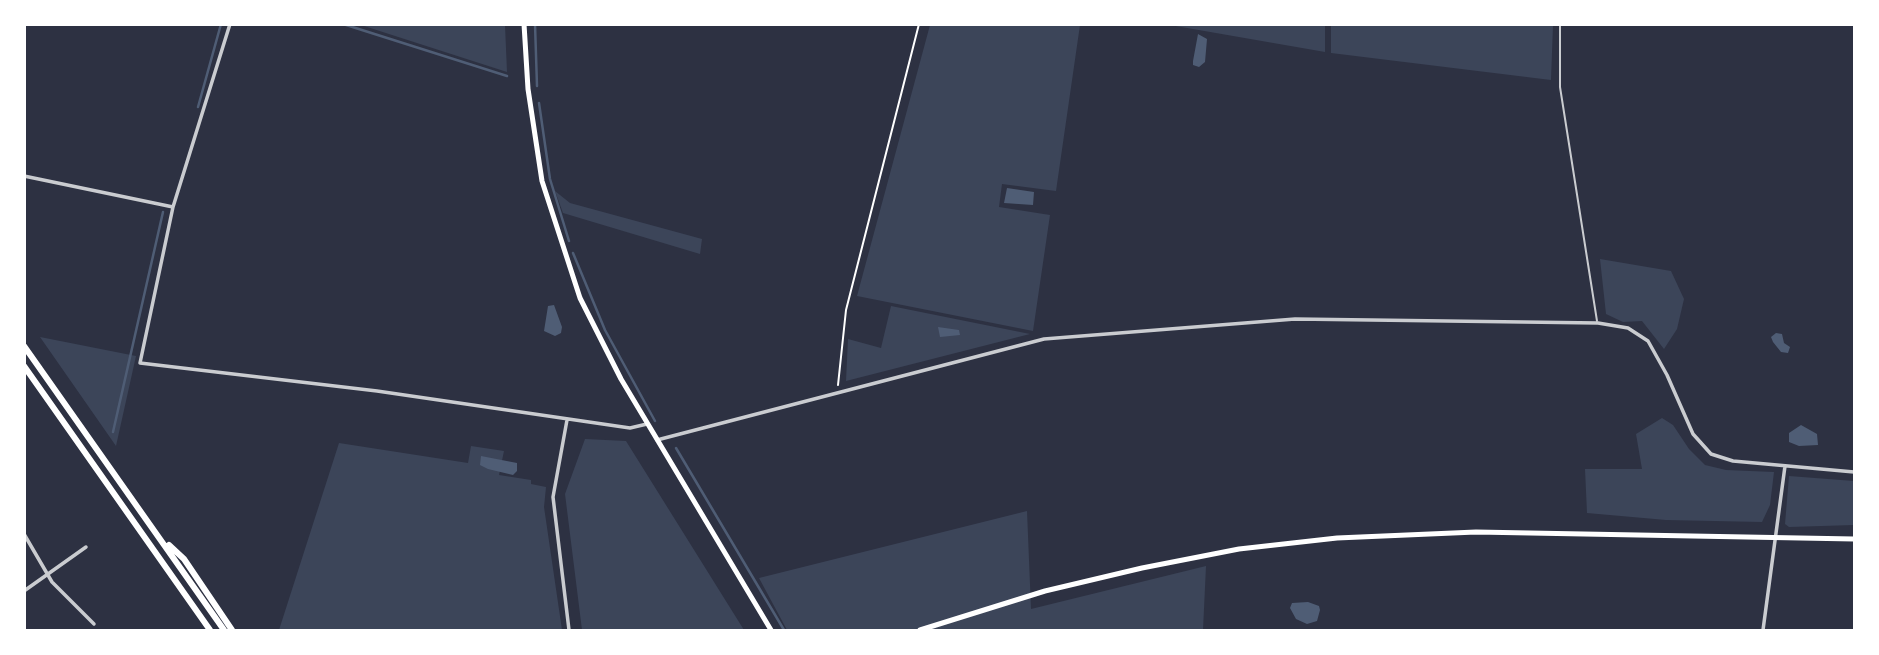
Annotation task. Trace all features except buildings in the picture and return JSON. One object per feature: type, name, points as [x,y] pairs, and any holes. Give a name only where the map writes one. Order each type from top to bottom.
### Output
[{"type":"highway","points":[[24,345],[224,631]]},
{"type":"highway","points":[[24,366],[210,631]]},
{"type":"highway","points":[[159,536],[184,559],[232,631]]},
{"type":"main road","points":[[524,24],[534,137],[553,222],[591,321],[657,440],[771,631]]},
{"type":"main road","points":[[920,631],[1029,596],[1124,572],[1216,553],[1310,540],[1476,532],[1854,539]]},
{"type":"street","points":[[230,24],[173,207],[140,363],[377,391],[630,428],[648,424]]},
{"type":"street","points":[[24,176],[173,207]]},
{"type":"street","points":[[657,440],[1023,343],[1054,338],[1295,319],[1598,324],[1628,328],[1647,341],[1667,375],[1693,434],[1706,450],[1726,459],[1854,472]]},
{"type":"street","points":[[567,420],[553,497],[569,631]]},
{"type":"street","points":[[1763,631],[1785,466]]},
{"type":"street","points":[[24,534],[47,575],[94,624]]},
{"type":"street","points":[[24,591],[86,547]]},
{"type":"lane","points":[[1560,24],[1560,87],[1598,324]]},
{"type":"path","points":[[838,393],[846,310],[919,24]]},
{"type":"shaded area","points":[[361,25],[505,25],[507,72]]},
{"type":"shaded area","points":[[930,25],[1080,25],[1056,191],[1002,184],[999,207],[1050,215],[1033,331],[857,296]]},
{"type":"shaded area","points":[[1170,25],[1325,25],[1325,52]]},
{"type":"shaded area","points":[[1331,25],[1553,25],[1551,80],[1331,53]]},
{"type":"shaded area","points":[[1198,34],[1207,39],[1205,62],[1199,67],[1193,65]]},
{"type":"shaded area","points":[[1007,188],[1034,192],[1033,205],[1004,203]]},
{"type":"shaded area","points":[[555,191],[570,203],[702,239],[700,254],[563,213]]},
{"type":"shaded area","points":[[1600,259],[1671,271],[1684,299],[1677,329],[1664,349],[1642,321],[1623,322],[1606,314]]},
{"type":"shaded area","points":[[554,305],[562,327],[561,333],[555,336],[544,331],[548,306]]},
{"type":"shaded area","points":[[891,306],[1030,334],[846,381],[848,339],[881,348]]},
{"type":"shaded area","points":[[938,327],[959,330],[960,335],[940,337]]},
{"type":"shaded area","points":[[1776,333],[1782,334],[1784,343],[1790,347],[1788,353],[1781,352],[1773,342],[1771,337]]},
{"type":"shaded area","points":[[40,337],[136,356],[116,446]]},
{"type":"shaded area","points":[[1662,418],[1673,425],[1689,449],[1705,465],[1726,470],[1774,472],[1770,505],[1762,522],[1666,520],[1587,513],[1585,469],[1642,469],[1636,434]]},
{"type":"shaded area","points":[[1801,425],[1817,434],[1818,445],[1799,446],[1789,442],[1789,433]]},
{"type":"shaded area","points":[[585,439],[626,441],[744,630],[582,630],[565,494]]},
{"type":"shaded area","points":[[339,443],[468,463],[471,446],[504,451],[499,475],[531,480],[531,484],[546,487],[544,507],[562,630],[279,630]]},
{"type":"shaded area","points":[[481,456],[517,463],[517,471],[513,475],[488,469],[480,465]]},
{"type":"shaded area","points":[[1789,476],[1854,481],[1854,525],[1789,527],[1785,524]]},
{"type":"shaded area","points":[[1027,511],[1031,609],[1206,566],[1203,630],[787,630],[759,578]]},
{"type":"shaded area","points":[[1308,602],[1319,606],[1320,610],[1317,621],[1307,624],[1296,619],[1290,608],[1292,603]]},
{"type":"waterway","points":[[198,107],[221,24]]},
{"type":"waterway","points":[[343,24],[507,76]]},
{"type":"waterway","points":[[535,24],[537,86]]},
{"type":"waterway","points":[[539,103],[550,179],[569,241]]},
{"type":"waterway","points":[[113,432],[163,212]]},
{"type":"waterway","points":[[573,253],[605,330],[655,421]]},
{"type":"waterway","points":[[676,448],[784,630]]}]
